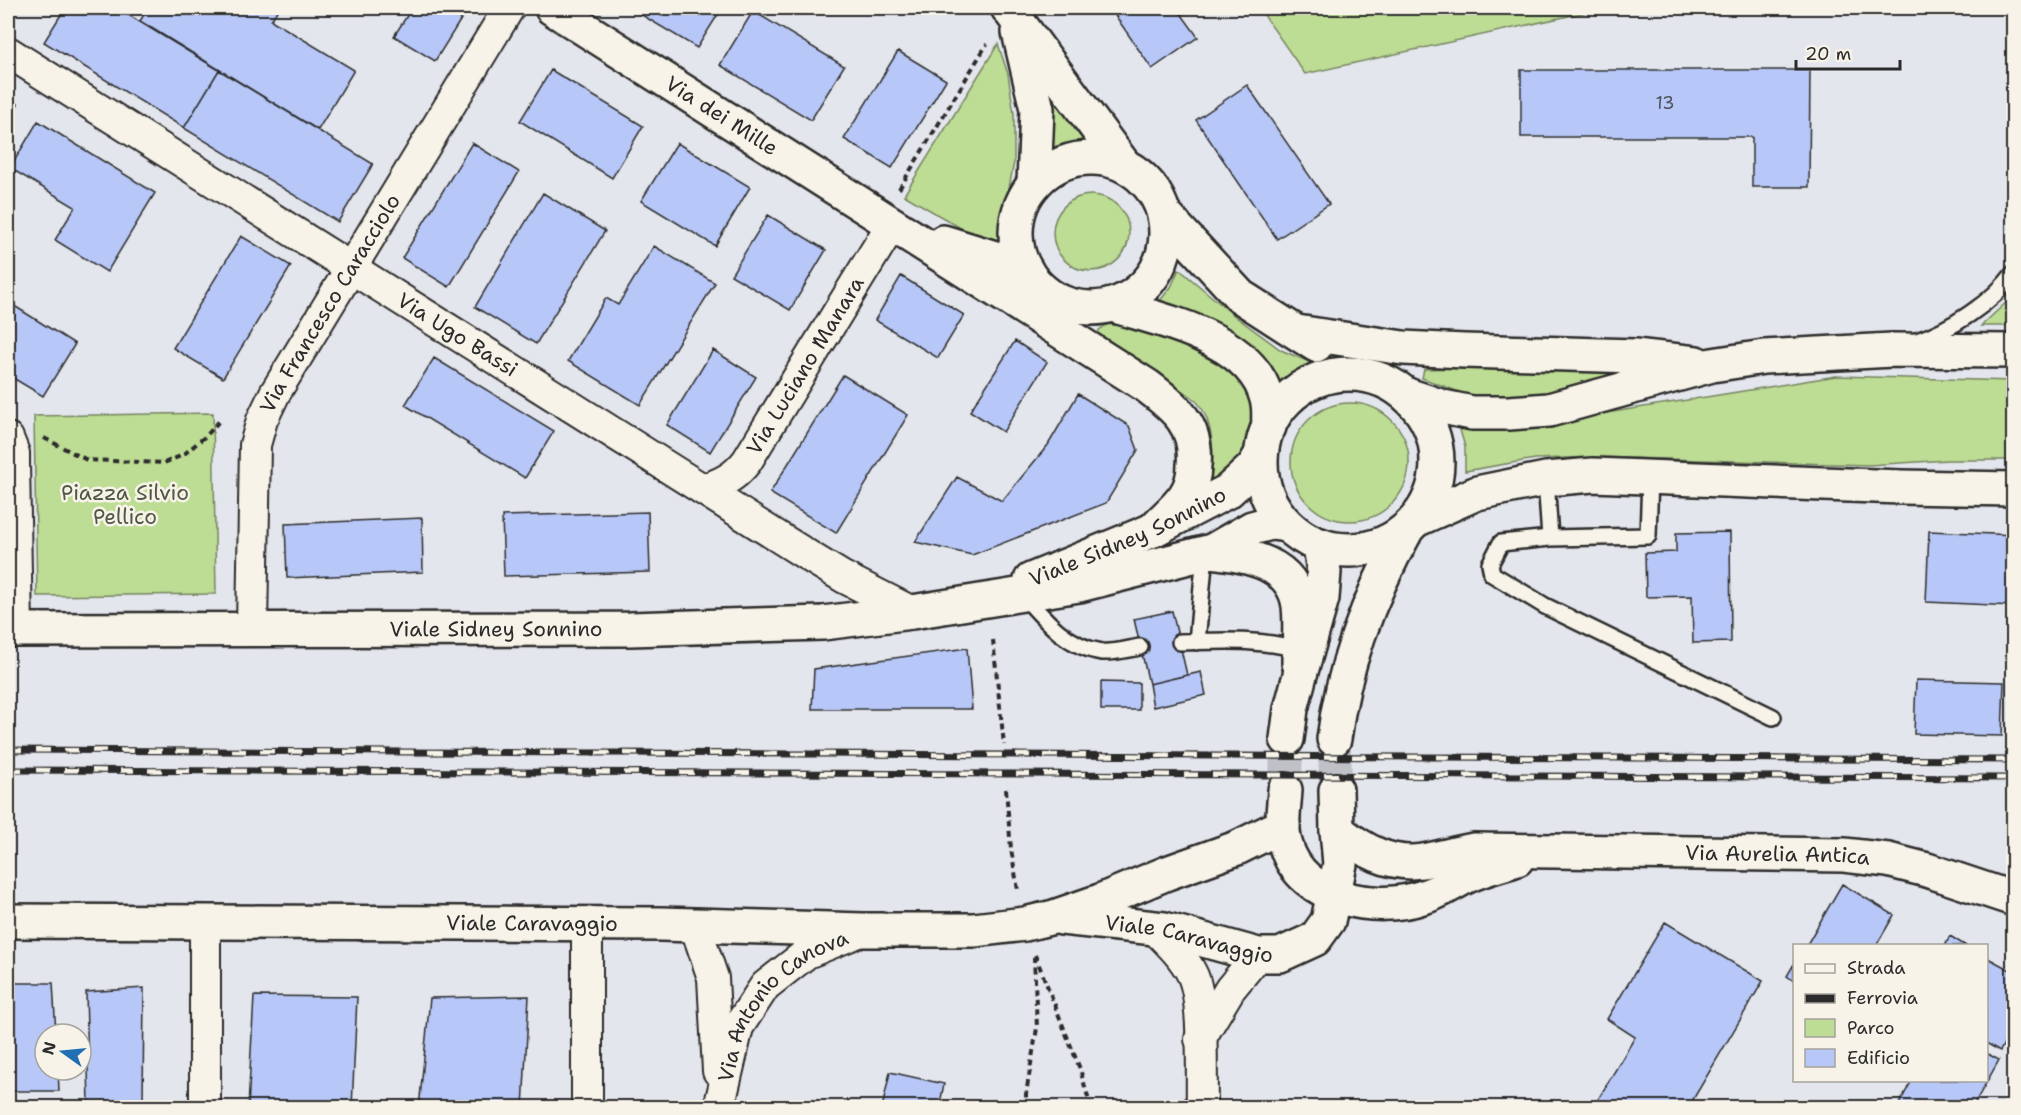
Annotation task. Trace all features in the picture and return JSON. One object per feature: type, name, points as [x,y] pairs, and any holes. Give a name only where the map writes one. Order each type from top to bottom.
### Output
[{"type":"main road","name":"Via dei Mille","points":[[552,8],[892,224],[1026,270]]},
{"type":"main road","points":[[1011,12],[1124,165]]},
{"type":"main road","points":[[1011,12],[1037,109],[1034,184]]},
{"type":"main road","points":[[1101,158],[1124,165],[1142,177],[1156,194],[1164,214],[1166,237],[1161,260],[1150,280],[1133,296],[1112,306],[1092,309],[1072,306],[1053,298],[1038,286],[1026,270],[1019,253],[1016,235],[1018,217],[1024,200],[1034,184],[1053,168],[1076,159],[1101,158]]},
{"type":"main road","points":[[1164,214],[1240,296],[1363,375]]},
{"type":"main road","points":[[892,224],[1147,386],[1175,407],[1189,428],[1196,448],[1193,477],[1185,496],[1153,530]]},
{"type":"main road","points":[[1112,306],[1192,329],[1235,354],[1257,376],[1267,399],[1261,471],[1270,500],[1287,525],[1303,537],[1338,550],[1374,547],[1392,540],[1412,524],[1477,493],[1546,479],[1593,475],[2013,489]]},
{"type":"main road","points":[[1297,332],[1403,348],[1635,356],[1712,365]]},
{"type":"main road","points":[[1407,395],[1443,407],[1473,413],[1509,413],[1549,410],[1712,365],[1764,357],[1892,350],[2013,351]]},
{"type":"main road","points":[[1265,441],[1278,410],[1291,396],[1325,377],[1344,374],[1363,375],[1394,385],[1407,395],[1420,409],[1430,426],[1436,446],[1435,485],[1427,503],[1387,564],[1374,595],[1352,659],[1336,719],[1334,739]]},
{"type":"main road","name":"Viale Sidney Sonnino","points":[[983,600],[1153,530],[1228,491],[1253,468],[1265,441]]},
{"type":"main road","name":"Viale Sidney Sonnino","points":[[12,630],[630,629],[823,623],[912,612],[1079,585],[1209,552],[1252,528],[1271,523],[1287,525]]},
{"type":"main road","points":[[1299,662],[1322,598],[1324,572],[1320,545]]},
{"type":"main road","points":[[1209,552],[1263,561],[1275,567],[1288,579],[1294,590],[1299,606],[1299,662],[1287,739]]},
{"type":"main road","name":"Via Aurelia Antica","points":[[1285,790],[1283,825],[1286,846],[1296,863],[1305,876],[1334,895],[1357,902],[1378,904],[1423,898],[1465,877],[1535,852]]},
{"type":"main road","points":[[1336,790],[1337,830]]},
{"type":"main road","name":"Viale Caravaggio","points":[[1037,930],[1167,873],[1237,848],[1283,825]]},
{"type":"main road","name":"Viale Caravaggio","points":[[8,921],[695,925],[863,930],[1154,928],[1258,956],[1280,955],[1315,939],[1328,921],[1340,864],[1337,830]]},
{"type":"main road","name":"Via Aurelia Antica","points":[[1337,830],[1368,852],[1385,859],[1404,862],[1423,861],[1474,850],[1844,855],[1888,860],[1927,870],[2013,899]]},
{"type":"street","name":"Via Francesco Caracciolo","points":[[252,629],[255,446],[262,420],[275,393],[509,8]]},
{"type":"street","name":"Via Ugo Bassi","points":[[8,52],[843,577],[912,612]]},
{"type":"street","name":"Via Luciano Manara","points":[[703,489],[728,479],[743,467],[892,224]]},
{"type":"street","points":[[8,439],[14,453],[12,630]]},
{"type":"street","points":[[205,922],[205,1107]]},
{"type":"street","points":[[587,925],[587,1107]]},
{"type":"street","name":"Via Antonio Canova","points":[[695,925],[713,978],[719,1102]]},
{"type":"street","points":[[1154,928],[1180,955],[1192,975],[1198,995],[1202,1107]]},
{"type":"street","name":"Via Antonio Canova","points":[[719,1102],[738,1027],[765,986],[807,953],[863,930]]},
{"type":"street","points":[[1200,1039],[1230,989],[1258,956]]},
{"type":"lane","points":[[1892,350],[1933,336],[1966,315],[2005,286],[2013,273]]},
{"type":"lane","points":[[1650,477],[1648,536],[1550,538],[1502,543],[1490,564],[1492,574],[1545,606],[1773,717]]},
{"type":"lane","points":[[1546,479],[1550,538]]},
{"type":"lane","points":[[1197,642],[1209,552]]},
{"type":"lane","points":[[1022,594],[1043,618],[1070,641],[1103,652],[1140,647]]},
{"type":"lane","points":[[1180,642],[1232,640],[1284,645],[1299,662]]},
{"type":"path","points":[[892,224],[1011,12]]},
{"type":"path","points":[[8,439],[28,430],[87,460],[164,463],[183,455],[207,435],[220,420]]},
{"type":"path","points":[[993,640],[1004,746]]},
{"type":"path","points":[[1006,789],[1011,849],[1091,1107]]},
{"type":"path","points":[[1026,1107],[1037,1028],[1037,930]]},
{"type":"green space","points":[[1259,8],[1605,8],[1305,74]]},
{"type":"green space","points":[[998,44],[1008,74],[1014,114],[1014,162],[1001,229],[1003,249],[1000,251],[904,195]]},
{"type":"green space","points":[[1045,79],[1090,143],[1047,154]]},
{"type":"green space","points":[[1091,195],[1106,198],[1118,206],[1126,218],[1129,233],[1126,248],[1118,260],[1106,268],[1091,271],[1076,268],[1064,260],[1056,248],[1053,233],[1056,218],[1064,206],[1076,198]]},
{"type":"green space","points":[[1179,269],[1236,317],[1281,350],[1314,364],[1295,374],[1281,387],[1266,363],[1159,302],[1171,287]]},
{"type":"green space","points":[[2012,297],[2013,326],[1981,326]]},
{"type":"green space","points":[[1108,324],[1154,331],[1223,366],[1235,376],[1248,392],[1254,417],[1249,444],[1232,472],[1209,488],[1213,453],[1212,440],[1206,416],[1200,406],[1189,395],[1105,345],[1098,336],[1099,330]]},
{"type":"green space","points":[[1626,363],[1624,371],[1547,395],[1504,401],[1470,396],[1422,378],[1424,369]]},
{"type":"green space","points":[[1836,376],[2013,381],[2013,460],[1948,460],[1869,465],[1595,457],[1535,459],[1465,471],[1465,447],[1458,423],[1532,425]]},
{"type":"green space","points":[[1350,403],[1373,408],[1392,420],[1404,439],[1409,462],[1404,485],[1392,504],[1373,516],[1350,521],[1327,516],[1308,504],[1296,485],[1291,462],[1296,439],[1308,420],[1327,408]]},
{"type":"green space","name":"Piazza Silvio Pellico","points":[[213,413],[216,594],[37,596],[34,416]]},
{"type":"building","points":[[65,8],[117,8],[219,70],[184,128],[44,42]]},
{"type":"building","points":[[148,8],[279,8],[271,20],[354,70],[318,130],[140,21]]},
{"type":"building","points":[[412,8],[468,8],[435,61],[394,36]]},
{"type":"building","points":[[630,8],[722,8],[697,48]]},
{"type":"building","points":[[1110,8],[1177,8],[1198,37],[1152,69]]},
{"type":"building","points":[[753,11],[844,66],[811,120],[720,65]]},
{"type":"building","points":[[898,51],[946,80],[892,168],[844,139]]},
{"type":"building","points":[[219,70],[373,164],[338,222],[184,128]]},
{"type":"building","points":[[551,70],[643,126],[612,178],[520,121]]},
{"type":"building","points":[[1521,70],[1810,70],[1809,187],[1752,187],[1752,137],[1521,137]]},
{"type":"building","points":[[1247,85],[1329,204],[1277,239],[1196,120]]},
{"type":"building","points":[[8,97],[18,104],[8,122]]},
{"type":"building","points":[[38,121],[155,193],[107,272],[55,240],[75,207],[10,168]]},
{"type":"building","points":[[472,143],[519,172],[449,287],[402,258]]},
{"type":"building","points":[[677,143],[750,187],[715,246],[641,201]]},
{"type":"building","points":[[543,193],[605,231],[536,344],[475,307]]},
{"type":"building","points":[[768,215],[826,250],[790,310],[731,275]]},
{"type":"building","points":[[241,236],[291,266],[223,378],[173,348]]},
{"type":"building","points":[[654,246],[715,283],[640,405],[568,361],[606,298],[618,305]]},
{"type":"building","points":[[901,276],[964,315],[938,358],[875,320]]},
{"type":"building","points":[[8,302],[75,344],[43,396],[8,375]]},
{"type":"building","points":[[1015,341],[1047,362],[1003,432],[970,411]]},
{"type":"building","points":[[713,350],[756,377],[710,452],[667,425]]},
{"type":"building","points":[[434,358],[554,431],[525,478],[405,405]]},
{"type":"building","points":[[843,375],[908,415],[836,533],[770,493]]},
{"type":"building","points":[[1078,394],[1129,426],[1138,450],[1106,503],[972,555],[915,542],[957,477],[1002,501],[1048,445]]},
{"type":"building","points":[[648,512],[650,572],[504,576],[502,516]]},
{"type":"building","points":[[422,518],[423,572],[287,578],[285,524]]},
{"type":"building","points":[[1929,531],[2014,535],[2014,606],[1926,602]]},
{"type":"building","points":[[1730,532],[1731,642],[1693,643],[1692,596],[1646,597],[1645,553],[1676,552],[1676,533]]},
{"type":"building","points":[[1172,611],[1187,675],[1149,684],[1134,619]]},
{"type":"building","points":[[967,648],[972,709],[812,709],[814,669]]},
{"type":"building","points":[[1201,672],[1206,695],[1153,707],[1149,684]]},
{"type":"building","points":[[1916,680],[2004,682],[2002,736],[1914,734]]},
{"type":"building","points":[[1101,682],[1139,683],[1139,710],[1101,710]]},
{"type":"building","points":[[1842,884],[1894,915],[1877,944],[1807,944]]},
{"type":"building","points":[[1665,922],[1763,981],[1688,1108],[1593,1108],[1635,1037],[1607,1019]]},
{"type":"building","points":[[1950,936],[1963,944],[1946,944]]},
{"type":"building","points":[[1988,958],[2014,972],[2014,1027],[2000,1051],[1988,1044]]},
{"type":"building","points":[[1793,966],[1793,980],[1787,976]]},
{"type":"building","points":[[8,983],[53,983],[55,1022],[33,1022],[33,1082],[59,1082],[59,1091],[8,1091]]},
{"type":"building","points":[[144,988],[143,1104],[89,1104],[88,1082],[93,1082],[93,1022],[87,1022],[86,992]]},
{"type":"building","points":[[254,996],[357,997],[352,1108],[248,1108]]},
{"type":"building","points":[[529,996],[523,1108],[419,1108],[430,998]]},
{"type":"building","points":[[1988,1054],[1999,1060],[1988,1080]]},
{"type":"building","points":[[890,1072],[944,1084],[939,1108],[882,1108]]},
{"type":"building","points":[[1911,1082],[1987,1082],[1972,1108],[1897,1108]]},
{"type":"tunnel","points":[[1285,790],[1287,739]]},
{"type":"tunnel","points":[[1334,739],[1336,790]]},
{"type":"railway","points":[[8,750],[2014,760]]},
{"type":"railway","points":[[8,770],[2014,778]]}]
